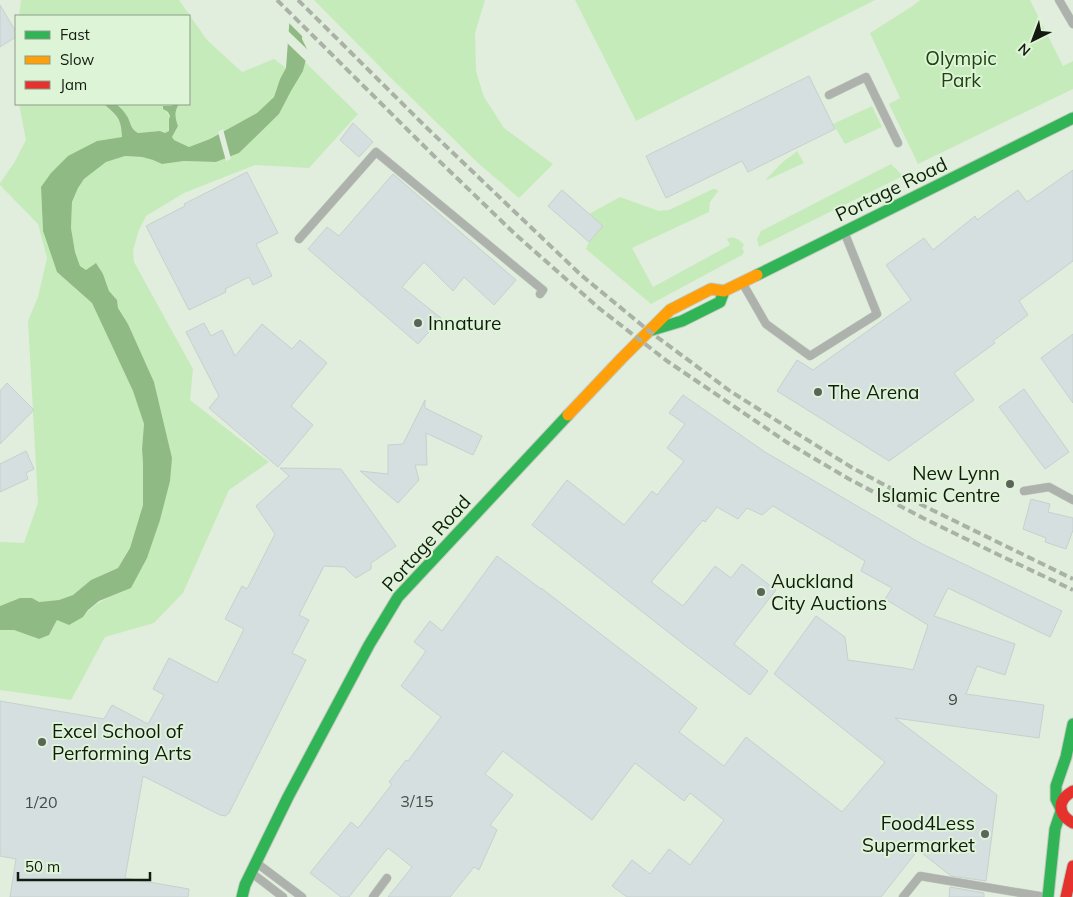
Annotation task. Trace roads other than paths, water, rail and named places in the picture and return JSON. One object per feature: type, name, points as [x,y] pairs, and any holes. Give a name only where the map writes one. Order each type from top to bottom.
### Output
[{"type":"main road","name":"Portage Road","points":[[242,897],[245,885],[288,797],[369,645],[398,597],[649,331],[682,321],[720,302],[724,291],[1073,118]]},
{"type":"main road","points":[[1073,724],[1066,757],[1056,786],[1056,798],[1061,810],[1065,818],[1073,824]]},
{"type":"main road","points":[[1046,897],[1055,829],[1062,801],[1073,791]]},
{"type":"main road","points":[[1066,897],[1073,866]]},
{"type":"lane","points":[[1059,0],[1073,24]]},
{"type":"lane","points":[[829,95],[866,77],[898,143]]},
{"type":"lane","points":[[299,239],[376,152],[543,290],[540,294]]},
{"type":"lane","points":[[742,282],[766,324],[810,356],[877,314],[844,232]]},
{"type":"lane","points":[[1024,491],[1049,487],[1073,500]]},
{"type":"lane","points":[[254,868],[283,897]]},
{"type":"lane","points":[[254,868],[302,897]]},
{"type":"lane","points":[[903,897],[920,876],[1046,897]]},
{"type":"lane","points":[[373,897],[387,878]]},
{"type":"railway","points":[[277,0],[515,234],[600,309],[667,361],[788,443],[849,479],[923,518],[1073,590]]},
{"type":"railway","points":[[298,0],[429,130],[581,275],[649,331],[730,391],[851,467],[922,505],[1073,579]]},
{"type":"place","name":"Innature","points":[[418,323]]},
{"type":"place","name":"The Arena","points":[[818,392]]},
{"type":"place","name":"New Lynn Islamic Centre","points":[[1010,484]]},
{"type":"place","name":"Auckland City Auctions","points":[[761,592]]},
{"type":"place","name":"Excel School of Performing Arts","points":[[42,742]]},
{"type":"place","name":"Food4Less Supermarket","points":[[985,834]]},
{"type":"park label","name":"Olympic Park","points":[[961,69]]}]
